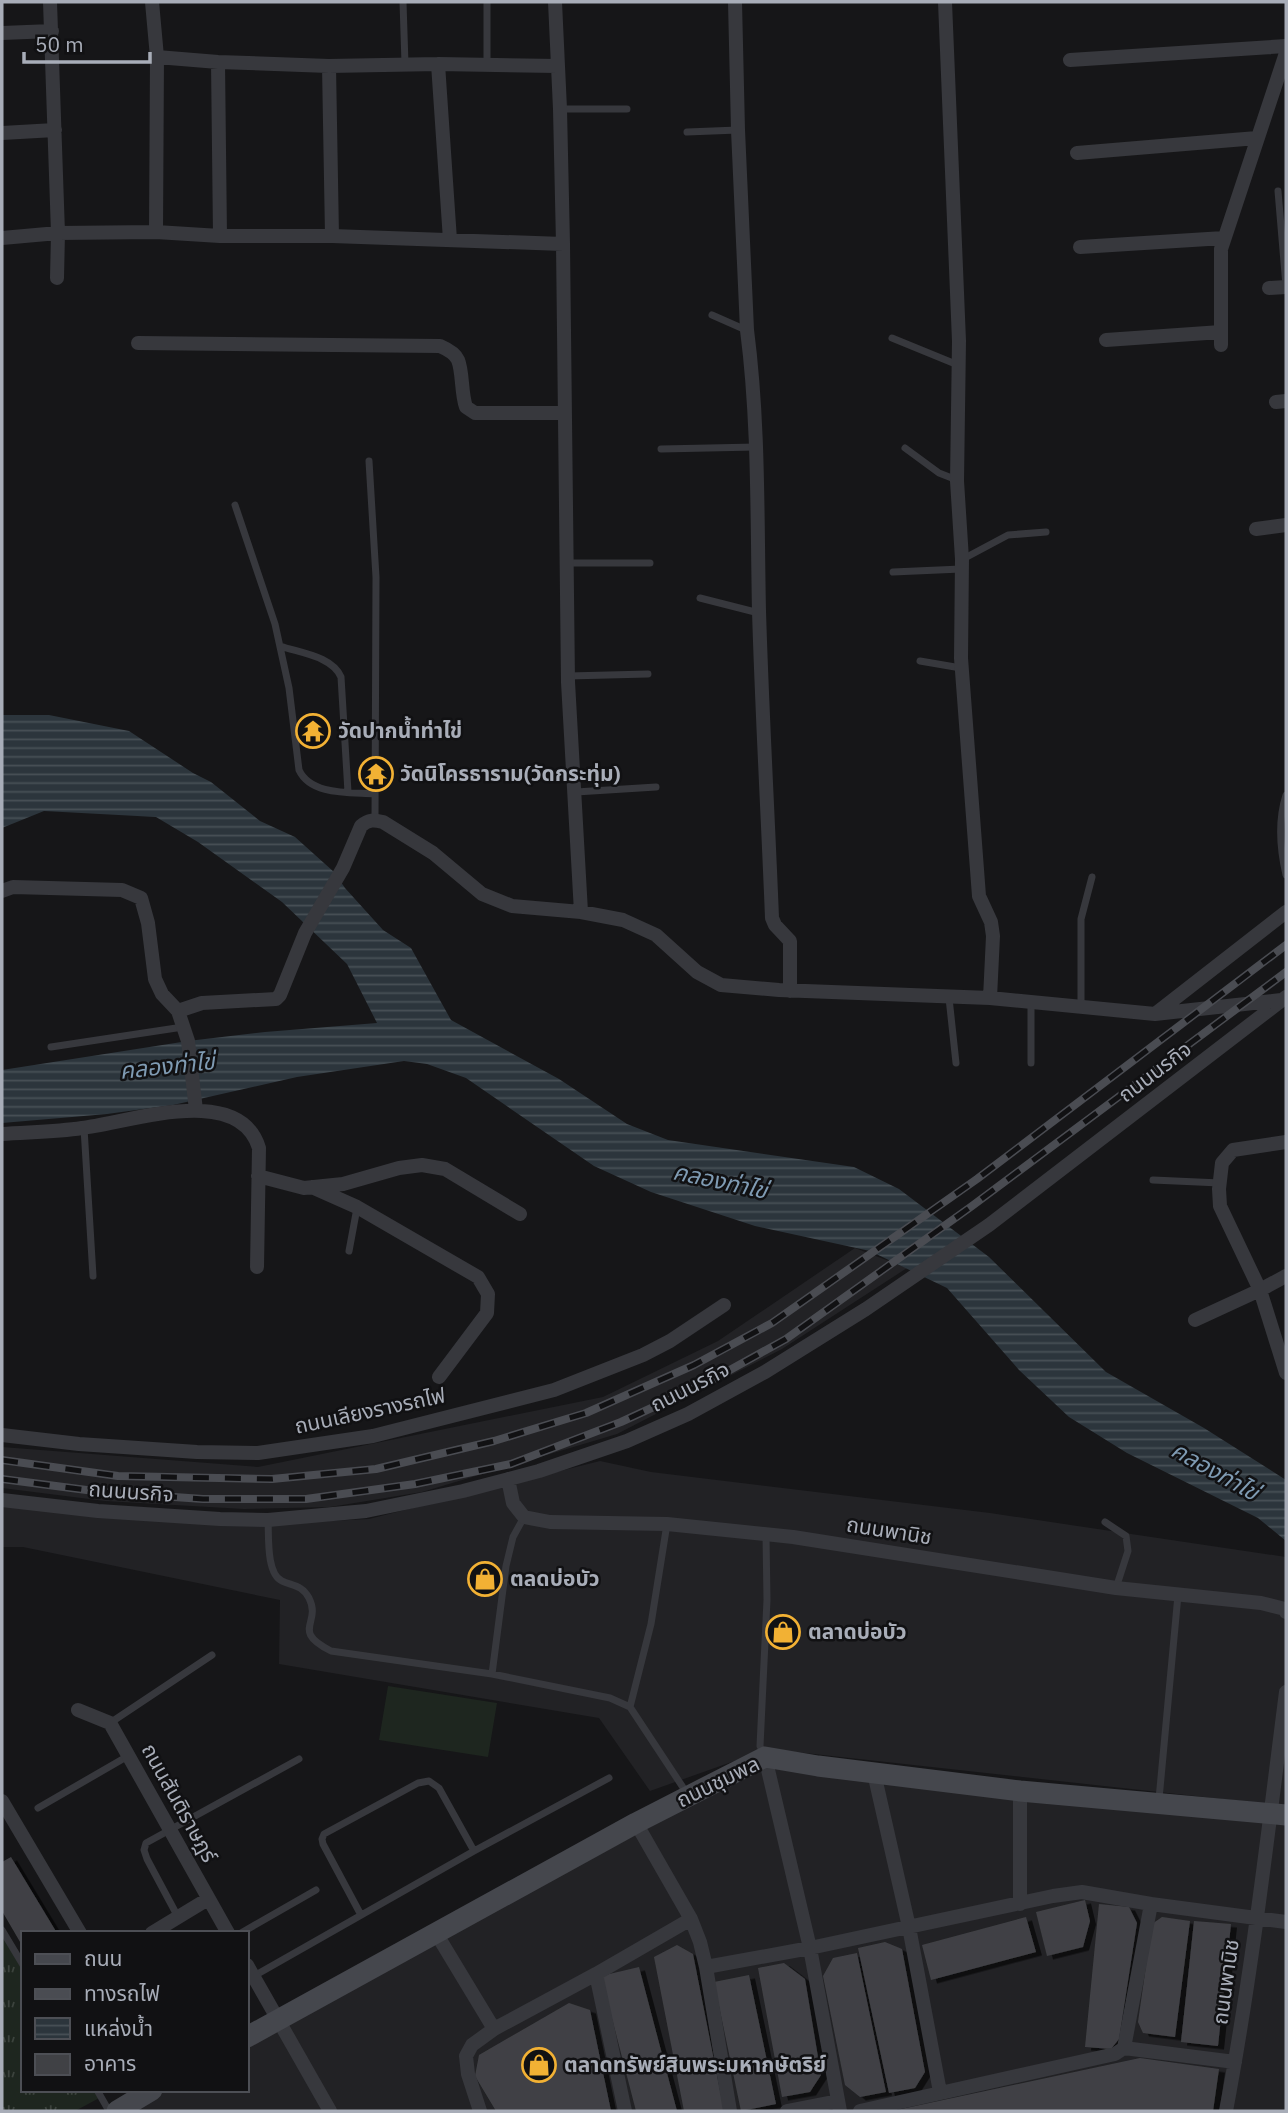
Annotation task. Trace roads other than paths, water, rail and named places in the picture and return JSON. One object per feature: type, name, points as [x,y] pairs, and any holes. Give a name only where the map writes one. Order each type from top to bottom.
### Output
[{"type":"main road","name":"ถนนชุมพล","points":[[248,2035],[636,1823],[765,1757],[1020,1791],[1279,1813]]},
{"type":"main road","points":[[117,2111],[149,2092]]},
{"type":"street","points":[[50,2],[58,233],[57,278]]},
{"type":"street","points":[[152,2],[157,57],[156,232]]},
{"type":"street","points":[[555,2],[564,244],[568,676],[581,912]]},
{"type":"street","points":[[735,2],[747,330],[756,447],[759,613],[772,918],[790,941],[790,990]]},
{"type":"street","points":[[945,2],[954,189],[958,365],[957,481],[962,564],[961,668],[979,896],[991,922],[993,936],[990,998]]},
{"type":"street","points":[[2,33],[52,31]]},
{"type":"street","points":[[1070,60],[1286,46]]},
{"type":"street","points":[[1106,340],[1221,338],[1221,249],[1286,53]]},
{"type":"street","points":[[157,57],[329,66],[557,65]]},
{"type":"street","points":[[218,62],[220,236]]},
{"type":"street","points":[[438,64],[450,240]]},
{"type":"street","points":[[329,66],[332,236]]},
{"type":"street","points":[[2,133],[55,130]]},
{"type":"street","points":[[1077,153],[1257,138]]},
{"type":"street","points":[[2,238],[58,233],[156,232],[220,236],[332,236],[564,244]]},
{"type":"street","points":[[1080,247],[1224,239]]},
{"type":"street","points":[[1269,288],[1286,286]]},
{"type":"street","points":[[138,343],[440,346],[458,360],[463,398],[466,407],[475,413],[565,413]]},
{"type":"street","points":[[1256,529],[1286,525]]},
{"type":"street","points":[[178,1012],[202,1003],[276,999],[305,933],[343,868],[361,826],[367,821],[375,820],[383,822],[433,853],[482,894],[512,906],[581,912],[623,920],[656,936],[697,972],[721,985],[990,998],[1155,1014],[1285,999]]},
{"type":"street","points":[[2,891],[13,887],[122,890],[141,898],[148,923],[155,979],[162,994],[178,1012],[188,1041],[197,1109]]},
{"type":"street","points":[[1155,1014],[1286,912]]},
{"type":"street","name":"ถนนนรกิจ","points":[[2,1500],[98,1511],[268,1520],[366,1511],[463,1491],[539,1471],[627,1441],[688,1414],[765,1372],[866,1309],[989,1226],[1285,999]]},
{"type":"street","points":[[2,1134],[84,1128],[128,1118],[197,1109],[234,1118],[255,1137],[259,1148],[257,1266]]},
{"type":"street","points":[[1286,1142],[1233,1150],[1222,1163],[1220,1183],[1220,1206],[1260,1290],[1286,1373]]},
{"type":"street","points":[[258,1176],[304,1188],[343,1184],[399,1168],[422,1165],[446,1169],[520,1214]]},
{"type":"street","points":[[312,1187],[357,1207],[478,1277],[488,1294],[487,1313],[439,1377]]},
{"type":"street","points":[[1195,1321],[1286,1276]]},
{"type":"street","name":"ถนนเลียงรางรถไฟ","points":[[2,1435],[79,1444],[197,1452],[258,1453],[339,1442],[410,1427],[554,1390],[643,1355],[670,1341],[724,1305]]},
{"type":"street","points":[[508,1479],[513,1503],[524,1517]]},
{"type":"street","name":"ถนนพานิช","points":[[524,1517],[550,1522],[667,1524],[793,1537],[1116,1588],[1261,1603],[1286,1610]]},
{"type":"street","name":"ถนนพานิช","points":[[1226,2111],[1256,1917],[1279,1813],[1286,1692]]},
{"type":"street","points":[[78,1710],[110,1723]]},
{"type":"street","name":"ถนนสันติราษฎร์","points":[[110,1723],[227,1931]]},
{"type":"street","points":[[765,1757],[810,1948],[839,2106],[787,2111]]},
{"type":"street","points":[[874,1773],[909,1927],[940,2092]]},
{"type":"street","points":[[1020,1791],[1020,1904]]},
{"type":"street","points":[[2,1801],[79,1931]]},
{"type":"street","points":[[636,1823],[691,1919],[706,1967],[730,2111]]},
{"type":"street","points":[[706,1967],[1083,1892],[1286,1922]]},
{"type":"street","points":[[155,1931],[208,1899]]},
{"type":"street","points":[[1124,2048],[1151,1903]]},
{"type":"street","points":[[480,2111],[468,2074],[466,2056],[472,2045],[494,2029],[596,1975],[691,1919]]},
{"type":"street","points":[[436,1933],[494,2029]]},
{"type":"street","points":[[250,1971],[330,2111]]},
{"type":"street","points":[[596,1975],[625,2111]]},
{"type":"street","points":[[860,2111],[1115,2054],[1124,2048],[1235,2062]]},
{"type":"lane","points":[[403,2],[405,64]]},
{"type":"lane","points":[[487,2],[487,64]]},
{"type":"lane","points":[[561,109],[627,109]]},
{"type":"lane","points":[[687,132],[738,130]]},
{"type":"lane","points":[[1278,191],[1286,286]]},
{"type":"lane","points":[[712,315],[747,330]]},
{"type":"lane","points":[[892,338],[958,365]]},
{"type":"lane","points":[[661,449],[756,447]]},
{"type":"lane","points":[[905,448],[939,473],[957,481]]},
{"type":"lane","points":[[369,461],[376,577],[375,820]]},
{"type":"lane","points":[[235,505],[275,624],[289,688],[299,769],[311,785],[375,794]]},
{"type":"lane","points":[[894,572],[962,564],[1008,536],[1046,531]]},
{"type":"lane","points":[[566,563],[650,563]]},
{"type":"lane","points":[[700,598],[759,613]]},
{"type":"lane","points":[[280,646],[324,661],[338,669],[341,677],[348,792]]},
{"type":"lane","points":[[920,662],[961,668]]},
{"type":"lane","points":[[568,676],[648,674]]},
{"type":"lane","points":[[576,792],[656,787]]},
{"type":"lane","points":[[1286,795],[1280,831],[1286,875]]},
{"type":"lane","points":[[1081,1005],[1081,919],[1092,877]]},
{"type":"lane","points":[[949,998],[956,1063]]},
{"type":"lane","points":[[1031,1002],[1031,1063]]},
{"type":"lane","points":[[51,1047],[183,1027]]},
{"type":"lane","points":[[84,1128],[93,1276]]},
{"type":"lane","points":[[1153,1180],[1220,1183]]},
{"type":"lane","points":[[349,1251],[357,1207]]},
{"type":"lane","points":[[492,1674],[506,1566],[513,1537],[524,1517]]},
{"type":"lane","points":[[268,1520],[270,1559],[274,1574],[281,1581],[295,1584],[307,1595],[312,1606],[309,1633],[315,1643],[331,1651],[492,1674],[610,1698],[630,1707],[688,1796]]},
{"type":"lane","points":[[1105,1522],[1126,1536],[1128,1551],[1116,1588]]},
{"type":"lane","points":[[630,1707],[651,1624],[667,1524]]},
{"type":"lane","points":[[765,1757],[760,1746],[767,1600],[766,1536]]},
{"type":"lane","points":[[1159,1803],[1178,1595]]},
{"type":"lane","points":[[110,1723],[212,1655]]},
{"type":"lane","points":[[38,1808],[128,1756]]},
{"type":"lane","points":[[177,1917],[144,1850],[146,1843],[299,1759]]},
{"type":"lane","points":[[250,1971],[361,1915],[609,1778]]},
{"type":"lane","points":[[361,1915],[323,1844],[324,1834],[418,1783],[429,1782],[439,1788],[474,1851]]},
{"type":"lane","points":[[244,1931],[316,1890]]},
{"type":"lane","points":[[2,1930],[21,1962]]},
{"type":"lane","points":[[98,2092],[109,2111]]},
{"type":"water","name":"คลองท่าไข่","points":[[2,715],[49,715],[129,731],[211,782],[260,821],[295,837],[334,872],[383,930],[411,948],[451,1020],[559,1079],[627,1124],[668,1140],[854,1167],[899,1189],[989,1257],[1106,1372],[1204,1428],[1286,1480],[1286,1541],[1258,1518],[1127,1453],[1069,1417],[1019,1370],[947,1288],[870,1251],[755,1226],[651,1192],[594,1166],[466,1078],[427,1064],[404,1061],[297,1077],[173,1105],[2,1123],[2,1070],[188,1041],[377,1023],[347,964],[282,902],[198,842],[156,817],[44,811],[2,828]]},
{"type":"railway","points":[[2,1460],[118,1476],[272,1479],[376,1469],[494,1441],[586,1413],[694,1365],[772,1323],[977,1179],[1286,945]]},
{"type":"railway","points":[[2,1479],[102,1492],[203,1499],[306,1499],[415,1484],[511,1464],[621,1422],[710,1381],[786,1339],[972,1206],[1286,972]]},
{"type":"place","name":"วัดปากน้ำท่าไข่","points":[[313,731]]},
{"type":"place","name":"วัดนิโครธาราม(วัดกระทุ่ม)","points":[[376,774]]},
{"type":"place","name":"ตลดบ่อบัว","points":[[485,1579]]},
{"type":"place","name":"ตลาดบ่อบัว","points":[[783,1632]]},
{"type":"place","name":"ตลาดทรัพย์สินพระมหากษัตริย์","points":[[539,2065]]}]
